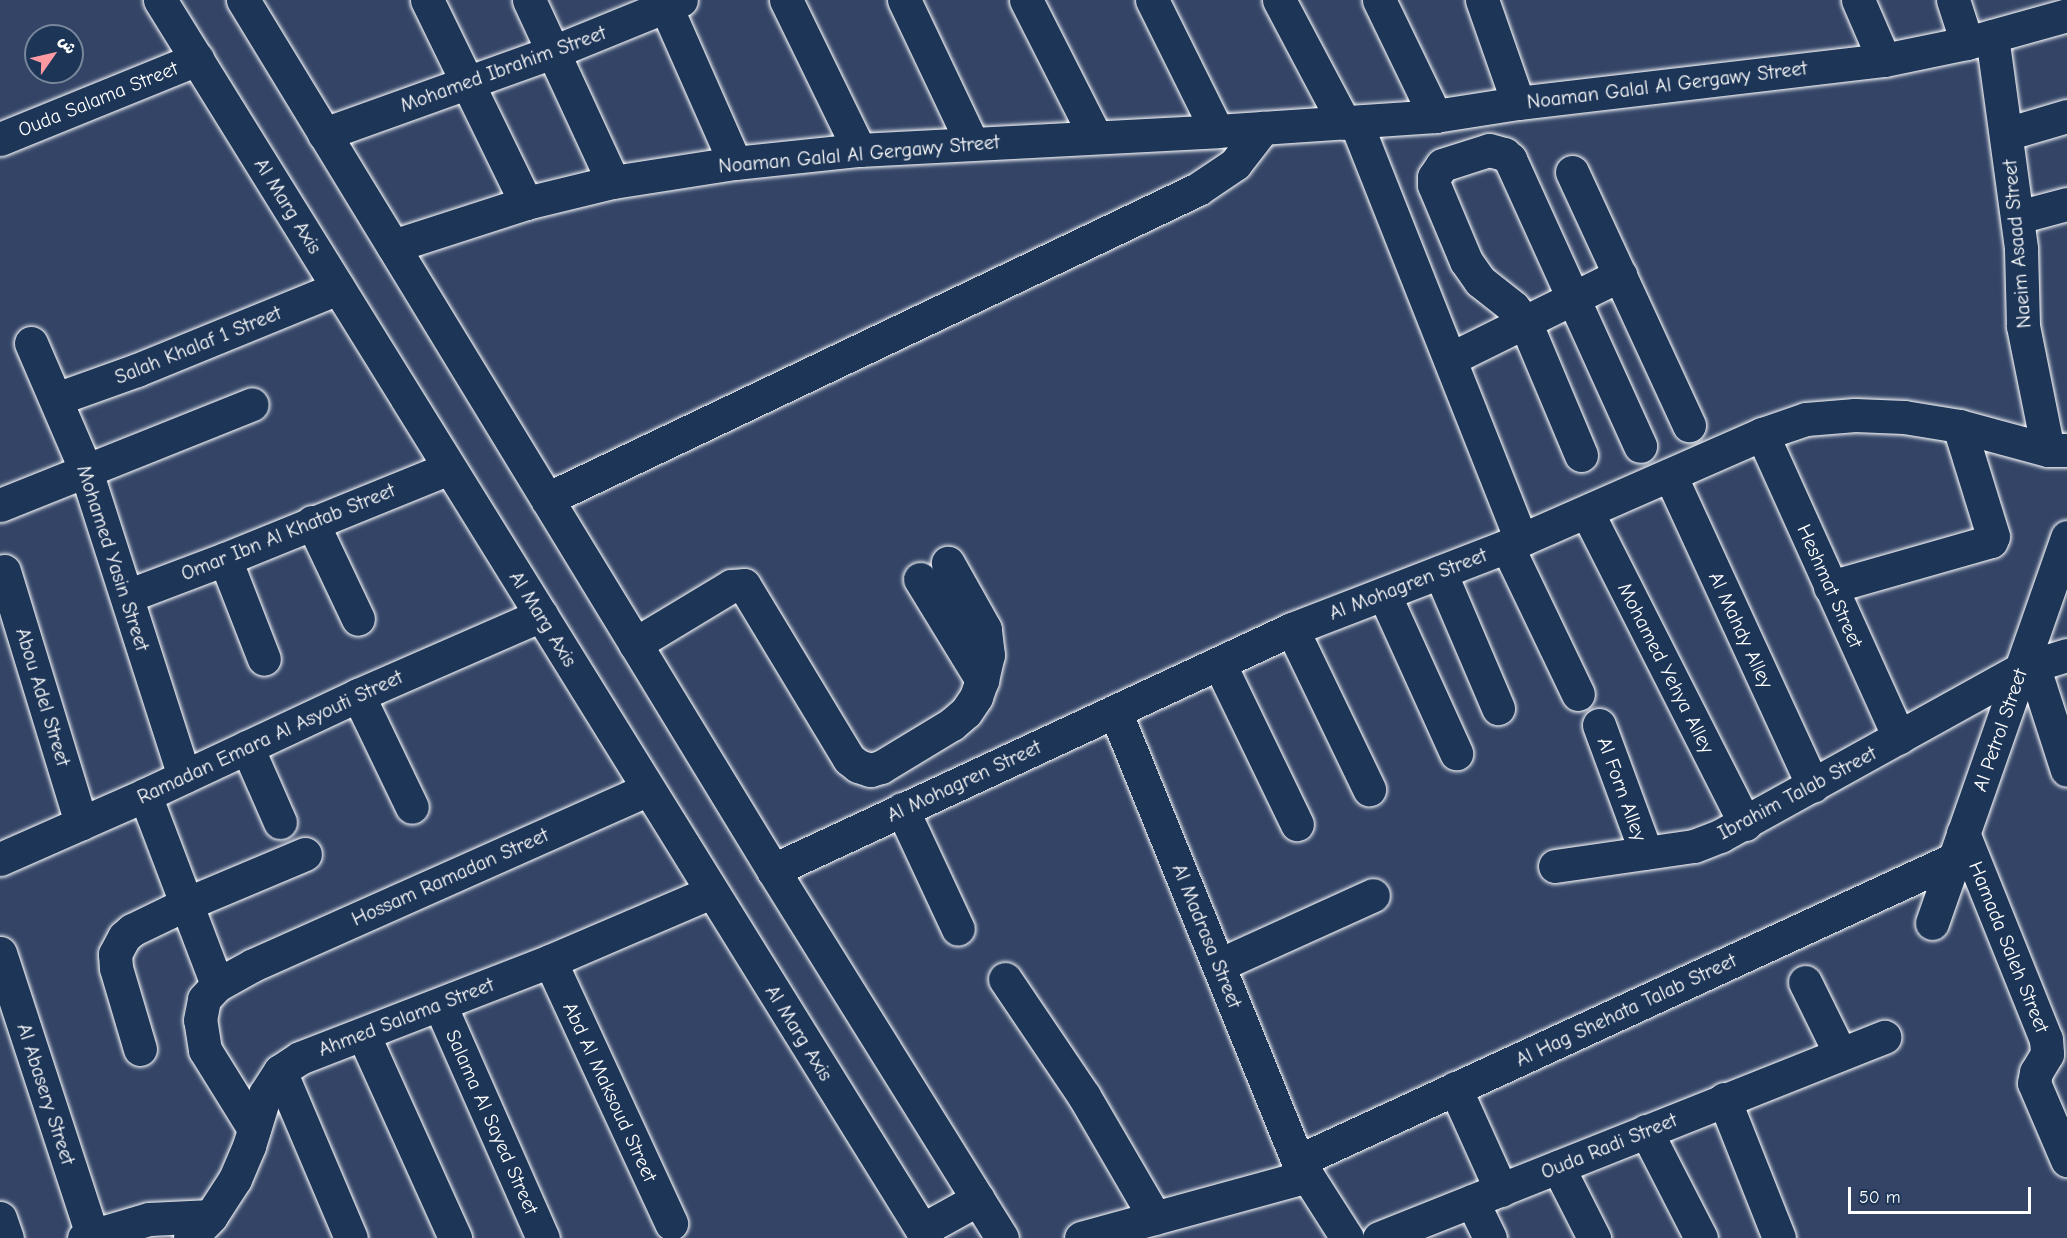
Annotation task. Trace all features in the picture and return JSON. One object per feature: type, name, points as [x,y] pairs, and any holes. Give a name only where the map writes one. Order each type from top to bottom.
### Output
[{"type":"street","name":"Al Marg Axis","points":[[160,0],[648,789],[918,1235]]},
{"type":"street","points":[[243,0],[773,870],[1002,1238]]},
{"type":"street","points":[[427,0],[526,203]]},
{"type":"street","points":[[529,0],[613,183]]},
{"type":"street","points":[[786,0],[859,150]]},
{"type":"street","points":[[904,0],[972,143]]},
{"type":"street","points":[[1026,0],[1095,136]]},
{"type":"street","points":[[1152,0],[1217,131]]},
{"type":"street","points":[[1279,0],[1350,123],[1450,359],[1514,543],[1578,694]]},
{"type":"street","points":[[1379,0],[1435,116]]},
{"type":"street","points":[[1482,0],[1518,103]]},
{"type":"street","points":[[1858,0],[1884,60]]},
{"type":"street","name":"Naeim Asaad Street","points":[[1953,0],[1979,40],[2006,134],[2018,217],[2023,276],[2023,326],[2057,450]]},
{"type":"street","points":[[670,2],[735,163]]},
{"type":"street","name":"Mohamed Ibrahim Street","points":[[324,135],[553,52],[670,2]]},
{"type":"street","name":"Noaman Galal Al Gergawy Street","points":[[393,246],[526,203],[613,183],[735,163],[859,150],[1217,131],[1435,116],[1518,103],[1884,60],[1979,40],[2067,15]]},
{"type":"street","name":"Ouda Salama Street","points":[[0,139],[197,59]]},
{"type":"street","points":[[2006,134],[2067,116]]},
{"type":"street","points":[[547,500],[1198,189],[1235,164],[1263,128]]},
{"type":"street","points":[[1581,455],[1525,322],[1513,307],[1480,280],[1466,261],[1434,185],[1434,177],[1442,165],[1489,150],[1504,153],[1510,159],[1640,446]]},
{"type":"street","points":[[1572,172],[1689,425]]},
{"type":"street","points":[[2018,217],[2067,204]]},
{"type":"street","points":[[1450,359],[1620,275]]},
{"type":"street","name":"Salah Khalaf 1 Street","points":[[56,399],[137,370],[338,288]]},
{"type":"street","name":"Mohamed Yasin Street","points":[[31,343],[86,471],[184,777]]},
{"type":"street","points":[[0,506],[252,404]]},
{"type":"street","name":"Al Mohagren Street","points":[[773,870],[1292,629],[1514,543],[1762,434],[1806,419],[1855,415],[1904,417],[1959,426],[2057,450]]},
{"type":"street","points":[[1830,586],[1991,541],[1993,536],[1959,426]]},
{"type":"street","name":"Heshmat Street","points":[[1762,434],[1899,737]]},
{"type":"street","name":"Omar Ibn Al Khatab Street","points":[[127,596],[450,468]]},
{"type":"street","name":"Al Mahdy Alley","points":[[1670,475],[1813,786]]},
{"type":"street","name":"Mohamed Yehya Alley","points":[[1587,512],[1745,824]]},
{"type":"street","points":[[312,522],[358,619]]},
{"type":"street","name":"Al Petrol Street","points":[[1932,923],[2027,667],[2067,537]]},
{"type":"street","points":[[225,559],[264,659]]},
{"type":"street","name":"Abou Adel Street","points":[[4,571],[81,823]]},
{"type":"street","points":[[635,644],[731,586],[744,585],[849,759],[858,766],[870,770],[881,767],[952,724],[966,712],[976,697],[982,680],[988,655],[985,629],[934,571]]},
{"type":"street","points":[[1440,572],[1498,708]]},
{"type":"street","points":[[1384,594],[1456,753]]},
{"type":"street","name":"Ramadan Emara Al Asyouti Street","points":[[0,859],[145,795],[358,695],[541,615]]},
{"type":"street","points":[[1292,629],[1369,789]]},
{"type":"street","name":"Ibrahim Talab Street","points":[[1555,866],[1694,846],[1745,824],[2027,667],[2067,655]]},
{"type":"street","points":[[1219,663],[1297,824]]},
{"type":"street","points":[[2027,667],[2066,763]]},
{"type":"street","points":[[358,695],[412,807]]},
{"type":"street","name":"Al Madrasa Street","points":[[1115,711],[1303,1168],[1347,1238]]},
{"type":"street","name":"Al Forn Alley","points":[[1599,725],[1646,853]]},
{"type":"street","points":[[247,747],[280,822]]},
{"type":"street","name":"Hossam Ramadan Street","points":[[217,985],[253,965],[648,789]]},
{"type":"street","points":[[145,795],[217,985],[204,999],[200,1020],[205,1050],[254,1129]]},
{"type":"street","points":[[902,809],[958,929]]},
{"type":"street","name":"Al Hag Shehata Talab Street","points":[[1081,1238],[1155,1218],[1303,1168],[1455,1088],[1959,846]]},
{"type":"street","name":"Hamada Saleh Street","points":[[1959,846],[2046,1039],[2047,1054],[2036,1072],[2034,1083],[2067,1160]]},
{"type":"street","points":[[140,1049],[116,968],[118,945],[132,930],[186,904],[305,854]]},
{"type":"street","name":"Ahmed Salama Street","points":[[201,1227],[235,1179],[265,1094],[280,1071],[300,1058],[550,962],[711,892]]},
{"type":"street","points":[[1219,965],[1373,895]]},
{"type":"street","name":"Al Abasery Street","points":[[0,953],[88,1236]]},
{"type":"street","name":"Abd Al Maksoud Street","points":[[550,962],[670,1223]]},
{"type":"street","points":[[1005,979],[1084,1096],[1155,1218]]},
{"type":"street","points":[[1805,982],[1840,1053]]},
{"type":"street","name":"Salama Al Sayed Street","points":[[440,1005],[543,1238]]},
{"type":"street","points":[[363,1034],[455,1238]]},
{"type":"street","name":"Ouda Radi Street","points":[[1379,1238],[1884,1037]]},
{"type":"street","points":[[280,1071],[351,1238]]},
{"type":"street","points":[[1455,1088],[1487,1196],[1490,1238]]},
{"type":"street","points":[[1724,1099],[1779,1238]]},
{"type":"street","points":[[1646,1131],[1701,1238]]},
{"type":"street","points":[[1558,1167],[1594,1238]]},
{"type":"street","points":[[918,1235],[978,1199]]},
{"type":"street","points":[[0,1218],[7,1238]]},
{"type":"street","points":[[88,1236],[149,1219],[201,1227]]}]
